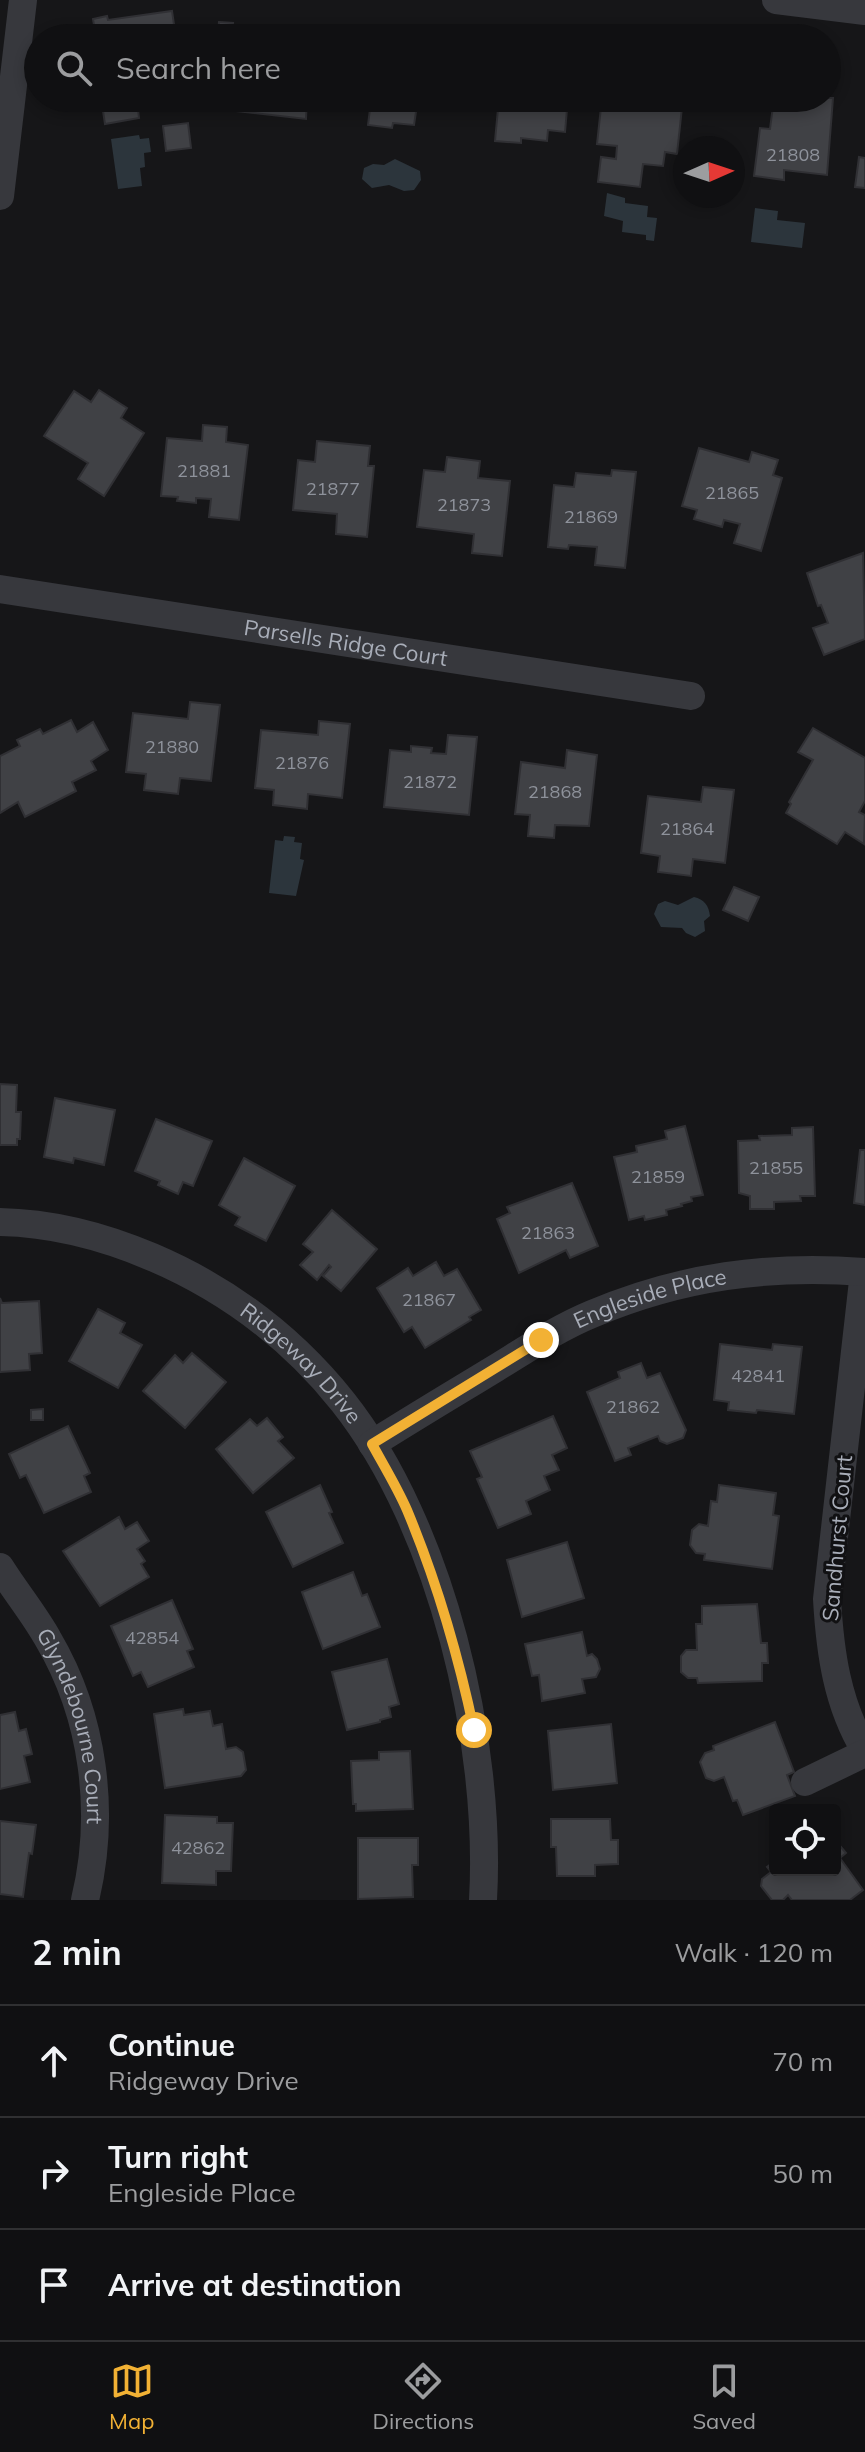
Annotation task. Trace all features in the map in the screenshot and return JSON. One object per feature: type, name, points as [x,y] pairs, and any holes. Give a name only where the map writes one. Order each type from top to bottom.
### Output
[{"type":"street","points":[[0,196],[23,0]]},
{"type":"street","points":[[776,0],[865,11]]},
{"type":"street","name":"Parsells Ridge Court","points":[[0,589],[691,696]]},
{"type":"street","name":"Ridgeway Drive","points":[[0,1222],[69,1231],[127,1246],[184,1271],[272,1328],[344,1403],[372,1444],[406,1507],[436,1584],[458,1656],[474,1730],[482,1805],[483,1900]]},
{"type":"street","name":"Engleside Place","points":[[372,1444],[541,1340],[590,1315],[640,1295],[693,1281],[755,1271],[809,1269],[864,1272]]},
{"type":"street","name":"Sandhurst Court","points":[[864,1272],[827,1599],[830,1645],[841,1695],[865,1751]]},
{"type":"street","name":"Glyndebourne Court","points":[[0,1567],[48,1639],[73,1691],[87,1737],[94,1779],[96,1828],[85,1900]]},
{"type":"street","points":[[805,1782],[865,1751]]},
{"type":"shaded area","points":[[139,135],[140,139],[149,138],[151,152],[144,153],[145,167],[140,168],[142,186],[118,189],[111,139]]},
{"type":"shaded area","points":[[395,159],[420,171],[421,180],[414,190],[404,191],[389,185],[372,188],[362,179],[364,168],[373,164],[384,165]]},
{"type":"shaded area","points":[[607,193],[625,198],[625,203],[648,206],[647,217],[657,218],[654,241],[646,240],[646,235],[622,232],[623,221],[604,216]]},
{"type":"shaded area","points":[[755,208],[778,211],[777,220],[805,223],[802,248],[751,242]]},
{"type":"shaded area","points":[[284,836],[295,837],[294,842],[302,843],[300,859],[304,860],[296,896],[269,893],[275,840],[283,841]]},
{"type":"shaded area","points":[[694,897],[703,901],[708,909],[710,916],[704,921],[705,931],[695,937],[682,928],[661,927],[654,914],[658,904],[665,901],[678,905]]},
{"type":"building","points":[[172,11],[174,24],[94,24],[93,19],[107,16],[108,20]]},
{"type":"building","points":[[103,112],[138,112],[139,118],[105,124]]},
{"type":"building","points":[[245,112],[306,112],[306,119]]},
{"type":"building","points":[[370,112],[416,112],[414,125],[393,123],[392,128],[368,125]]},
{"type":"building","points":[[498,112],[567,112],[565,132],[548,130],[547,141],[521,138],[521,143],[495,141]]},
{"type":"building","points":[[600,112],[682,112],[679,136],[673,136],[673,153],[665,152],[663,166],[643,164],[640,187],[598,182],[601,157],[616,159],[617,146],[597,144]]},
{"type":"building","points":[[772,112],[832,112],[827,175],[784,170],[784,180],[754,176],[760,128],[770,129]]},
{"type":"building","points":[[188,123],[191,148],[166,151],[163,126]]},
{"type":"building","points":[[859,157],[865,158],[865,188],[855,187]]},
{"type":"building","points":[[99,390],[127,408],[121,418],[144,433],[104,496],[78,479],[88,463],[44,436],[74,391],[91,402]]},
{"type":"building","points":[[203,425],[227,427],[226,442],[248,445],[239,520],[209,517],[211,499],[196,498],[196,503],[161,496],[167,438],[202,441]]},
{"type":"building","points":[[317,441],[370,446],[368,466],[374,466],[367,537],[336,534],[337,514],[293,510],[298,460],[315,462]]},
{"type":"building","points":[[699,448],[749,462],[752,452],[778,460],[773,475],[782,478],[761,551],[734,543],[740,524],[724,520],[722,527],[694,519],[697,510],[682,506]]},
{"type":"building","points":[[447,457],[480,461],[478,478],[510,481],[502,556],[472,553],[474,534],[417,527],[424,470],[445,472]]},
{"type":"building","points":[[612,470],[636,472],[625,568],[595,565],[597,547],[548,547],[554,485],[574,487],[576,473],[611,476]]},
{"type":"building","points":[[863,553],[865,639],[824,655],[813,628],[828,623],[821,605],[818,606],[807,573]]},
{"type":"building","points":[[190,702],[220,705],[211,781],[180,778],[178,794],[144,790],[146,774],[126,772],[133,713],[188,719]]},
{"type":"building","points":[[71,720],[77,732],[93,722],[108,750],[91,761],[96,770],[72,782],[76,791],[25,817],[18,802],[0,813],[0,756],[20,746],[17,740],[40,729],[43,734]]},
{"type":"building","points":[[319,721],[350,724],[342,798],[308,794],[307,809],[273,805],[274,790],[255,788],[261,730],[318,735]]},
{"type":"building","points":[[813,728],[865,758],[865,801],[859,812],[865,815],[864,844],[845,832],[837,844],[786,813],[813,760],[798,752]]},
{"type":"building","points":[[448,735],[477,737],[469,815],[384,807],[390,750],[411,752],[411,746],[432,748],[431,753],[446,754]]},
{"type":"building","points":[[567,750],[597,755],[589,826],[555,825],[554,838],[528,836],[530,815],[515,814],[521,762],[565,768]]},
{"type":"building","points":[[703,787],[734,790],[725,863],[693,859],[691,876],[658,872],[660,856],[641,853],[648,796],[701,802]]},
{"type":"building","points":[[734,887],[759,897],[748,921],[723,910]]},
{"type":"building","points":[[0,1084],[17,1085],[16,1112],[21,1112],[17,1145],[0,1145]]},
{"type":"building","points":[[55,1098],[115,1110],[104,1165],[74,1158],[73,1163],[44,1157]]},
{"type":"building","points":[[156,1119],[212,1141],[193,1186],[183,1182],[178,1194],[158,1185],[160,1181],[135,1171]]},
{"type":"building","points":[[685,1126],[703,1195],[691,1197],[692,1201],[666,1210],[667,1215],[629,1220],[614,1157],[637,1152],[636,1146],[667,1139],[665,1131]]},
{"type":"building","points":[[813,1127],[815,1196],[800,1196],[801,1201],[774,1202],[774,1209],[750,1209],[750,1196],[739,1193],[738,1141],[760,1140],[759,1136],[792,1135],[792,1128]]},
{"type":"building","points":[[860,1150],[865,1150],[865,1205],[854,1203]]},
{"type":"building","points":[[244,1158],[295,1186],[266,1241],[235,1225],[240,1217],[219,1205]]},
{"type":"building","points":[[572,1183],[598,1246],[570,1258],[566,1250],[519,1273],[497,1219],[510,1213],[507,1207]]},
{"type":"building","points":[[332,1210],[377,1249],[341,1291],[323,1276],[331,1267],[329,1265],[317,1280],[300,1265],[313,1252],[303,1244]]},
{"type":"building","points":[[436,1262],[444,1276],[457,1269],[481,1310],[469,1317],[471,1320],[425,1348],[412,1327],[404,1332],[377,1288],[408,1268],[413,1276]]},
{"type":"building","points":[[0,1298],[2,1303],[39,1301],[42,1353],[29,1354],[30,1370],[0,1372]]},
{"type":"building","points":[[98,1309],[125,1323],[120,1333],[142,1345],[118,1388],[69,1361]]},
{"type":"building","points":[[720,1344],[772,1350],[773,1344],[802,1347],[794,1414],[728,1410],[729,1402],[714,1400]]},
{"type":"building","points":[[192,1353],[226,1382],[185,1428],[143,1391],[175,1355],[183,1363]]},
{"type":"building","points":[[641,1363],[647,1378],[660,1373],[686,1430],[683,1438],[667,1444],[660,1441],[658,1436],[628,1448],[631,1455],[615,1461],[587,1392],[620,1378],[618,1372]]},
{"type":"building","points":[[43,1409],[43,1420],[31,1420],[31,1410]]},
{"type":"building","points":[[553,1416],[567,1448],[552,1455],[559,1470],[544,1476],[550,1490],[526,1501],[531,1514],[498,1528],[477,1479],[482,1477],[470,1451]]},
{"type":"building","points":[[267,1418],[283,1437],[278,1441],[294,1458],[253,1493],[216,1449],[250,1419],[257,1426]]},
{"type":"building","points":[[68,1426],[90,1473],[84,1476],[91,1492],[44,1513],[26,1475],[20,1478],[9,1454]]},
{"type":"building","points":[[320,1485],[343,1543],[293,1567],[266,1512]]},
{"type":"building","points":[[719,1485],[776,1493],[773,1515],[779,1516],[772,1569],[704,1560],[705,1554],[696,1553],[690,1545],[692,1530],[699,1524],[708,1526],[711,1501],[717,1502]]},
{"type":"building","points":[[119,1517],[125,1529],[137,1522],[149,1541],[137,1549],[145,1561],[141,1564],[149,1577],[100,1606],[63,1551]]},
{"type":"building","points":[[567,1542],[584,1598],[522,1617],[507,1560]]},
{"type":"building","points":[[353,1572],[362,1596],[367,1594],[380,1627],[323,1649],[302,1592]]},
{"type":"building","points":[[172,1600],[193,1649],[187,1651],[194,1667],[148,1687],[141,1672],[133,1676],[111,1626]]},
{"type":"building","points":[[757,1604],[761,1643],[767,1643],[768,1663],[762,1663],[762,1681],[698,1683],[697,1678],[688,1678],[681,1672],[681,1656],[686,1650],[697,1650],[696,1624],[702,1624],[702,1606]]},
{"type":"building","points":[[582,1632],[587,1656],[592,1654],[597,1659],[600,1669],[596,1677],[582,1679],[585,1693],[542,1701],[539,1675],[532,1676],[525,1644]]},
{"type":"building","points":[[387,1659],[399,1704],[389,1707],[391,1717],[347,1730],[332,1672]]},
{"type":"building","points":[[183,1709],[184,1715],[210,1711],[213,1726],[222,1724],[226,1749],[236,1747],[243,1752],[246,1770],[241,1776],[165,1788],[154,1714]]},
{"type":"building","points":[[15,1712],[19,1731],[26,1729],[32,1754],[24,1756],[30,1782],[0,1789],[0,1715]]},
{"type":"building","points":[[775,1722],[794,1772],[787,1775],[795,1796],[743,1815],[737,1800],[733,1801],[724,1777],[714,1781],[706,1778],[700,1762],[705,1753],[714,1750],[713,1746]]},
{"type":"building","points":[[611,1724],[617,1783],[553,1790],[548,1731]]},
{"type":"building","points":[[410,1751],[413,1809],[356,1811],[351,1761],[379,1760],[379,1752]]},
{"type":"building","points":[[165,1815],[217,1817],[217,1823],[233,1823],[231,1871],[216,1871],[216,1885],[162,1883]]},
{"type":"building","points":[[551,1819],[610,1819],[611,1840],[618,1840],[618,1864],[595,1865],[595,1876],[557,1876],[556,1847],[551,1847]]},
{"type":"building","points":[[0,1821],[36,1825],[23,1897],[0,1894]]},
{"type":"building","points":[[358,1838],[418,1838],[418,1865],[412,1865],[413,1897],[358,1899]]},
{"type":"building","points":[[841,1859],[863,1890],[850,1900],[792,1900],[788,1895],[783,1900],[772,1900],[761,1886],[762,1879],[769,1874],[769,1876],[841,1876]]},
{"type":"route","points":[[474,1730],[458,1656],[436,1584],[406,1507],[372,1444],[541,1340]]}]
